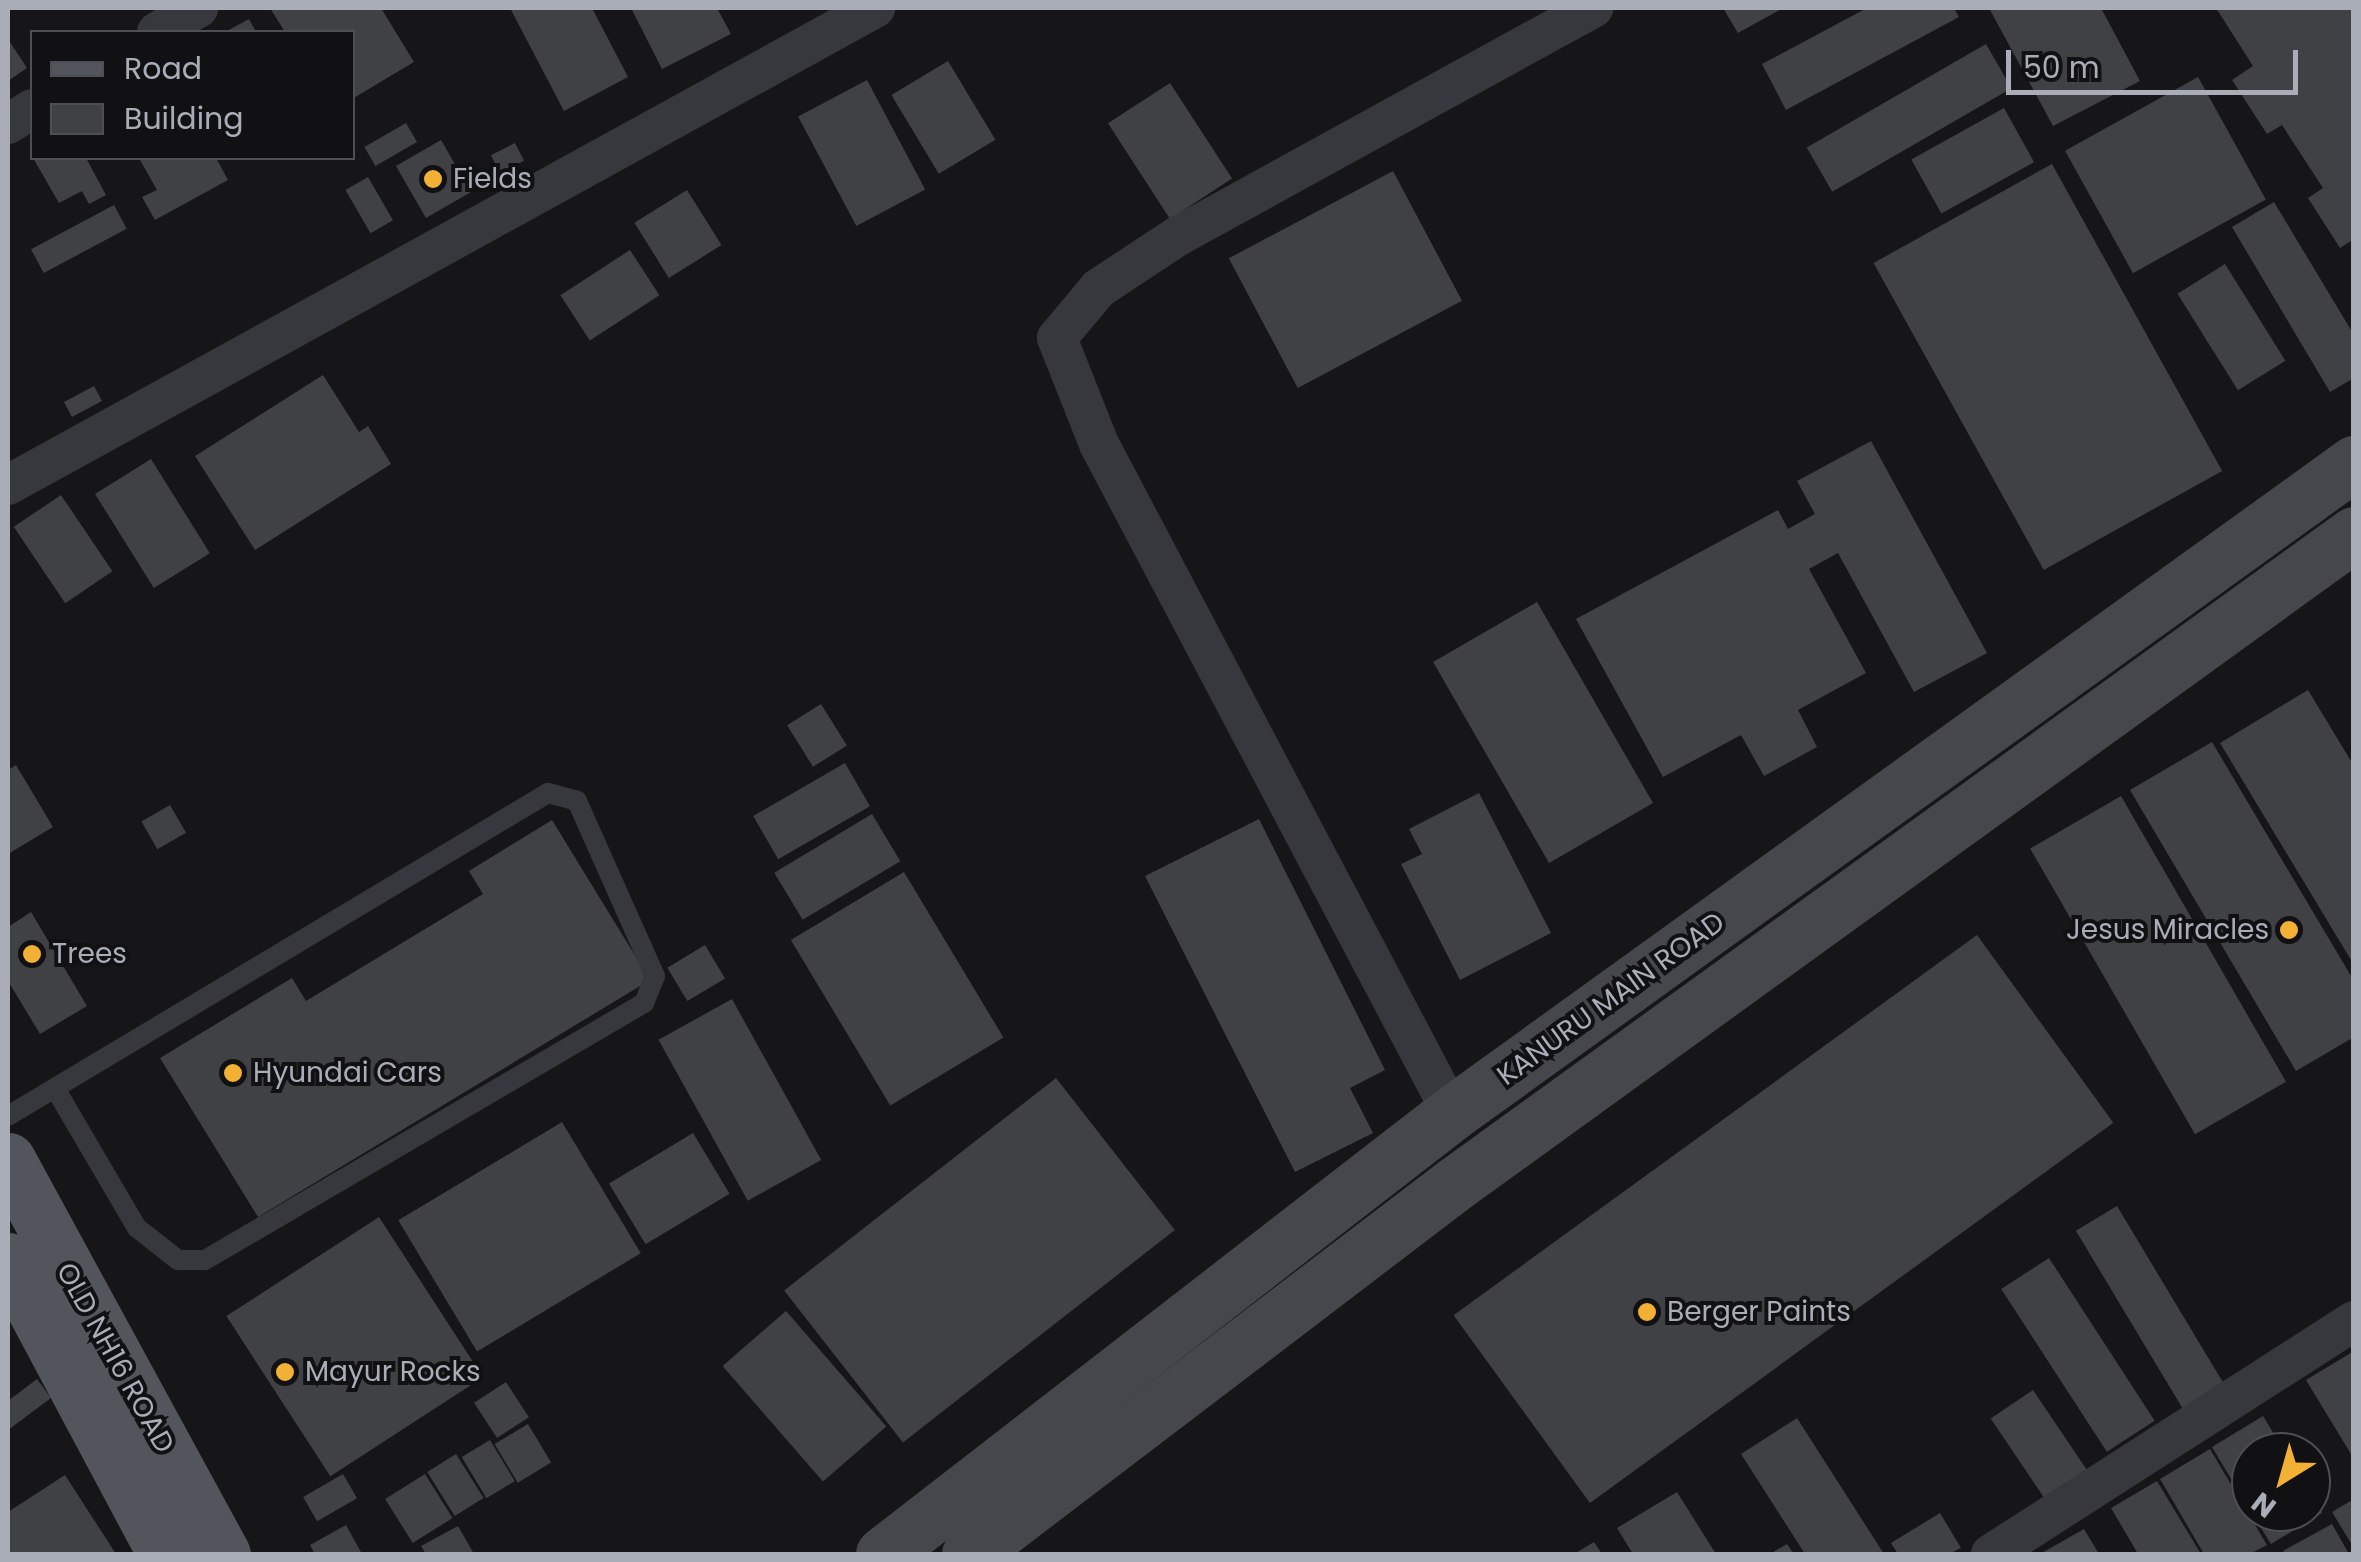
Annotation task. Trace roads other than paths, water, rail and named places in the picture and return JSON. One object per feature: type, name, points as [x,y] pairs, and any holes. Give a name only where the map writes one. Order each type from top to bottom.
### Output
[{"type":"main road","name":"KANURU MAIN ROAD","points":[[882,1554],[1452,1114],[2354,463]]},
{"type":"main road","name":"KANURU MAIN ROAD","points":[[969,1554],[1456,1183],[2354,534]]},
{"type":"main road","name":"OLD NH16 ROAD","points":[[8,1160],[223,1554]]},
{"type":"main road","name":"OLD NH16 ROAD","points":[[8,1260],[165,1554]]},
{"type":"street","points":[[160,30],[198,8]]},
{"type":"street","points":[[8,485],[875,8]]},
{"type":"street","points":[[1452,1114],[1099,444],[1057,338],[1099,288],[1178,236],[1593,8]]},
{"type":"street","points":[[8,124],[30,109]]},
{"type":"street","points":[[1991,1554],[2354,1321]]},
{"type":"lane","points":[[8,1116],[548,793],[577,801],[654,976],[644,1003],[205,1260],[178,1260],[137,1228],[55,1088]]},
{"type":"place","name":"Fields","points":[[433,179]]},
{"type":"place","name":"Jesus Miracles","points":[[2289,930]]},
{"type":"place","name":"Trees","points":[[32,954]]},
{"type":"place","name":"Hyundai Cars","points":[[233,1073]]},
{"type":"place","name":"Berger Paints","points":[[1647,1312]]},
{"type":"place","name":"Mayur Rocks","points":[[285,1372]]}]
